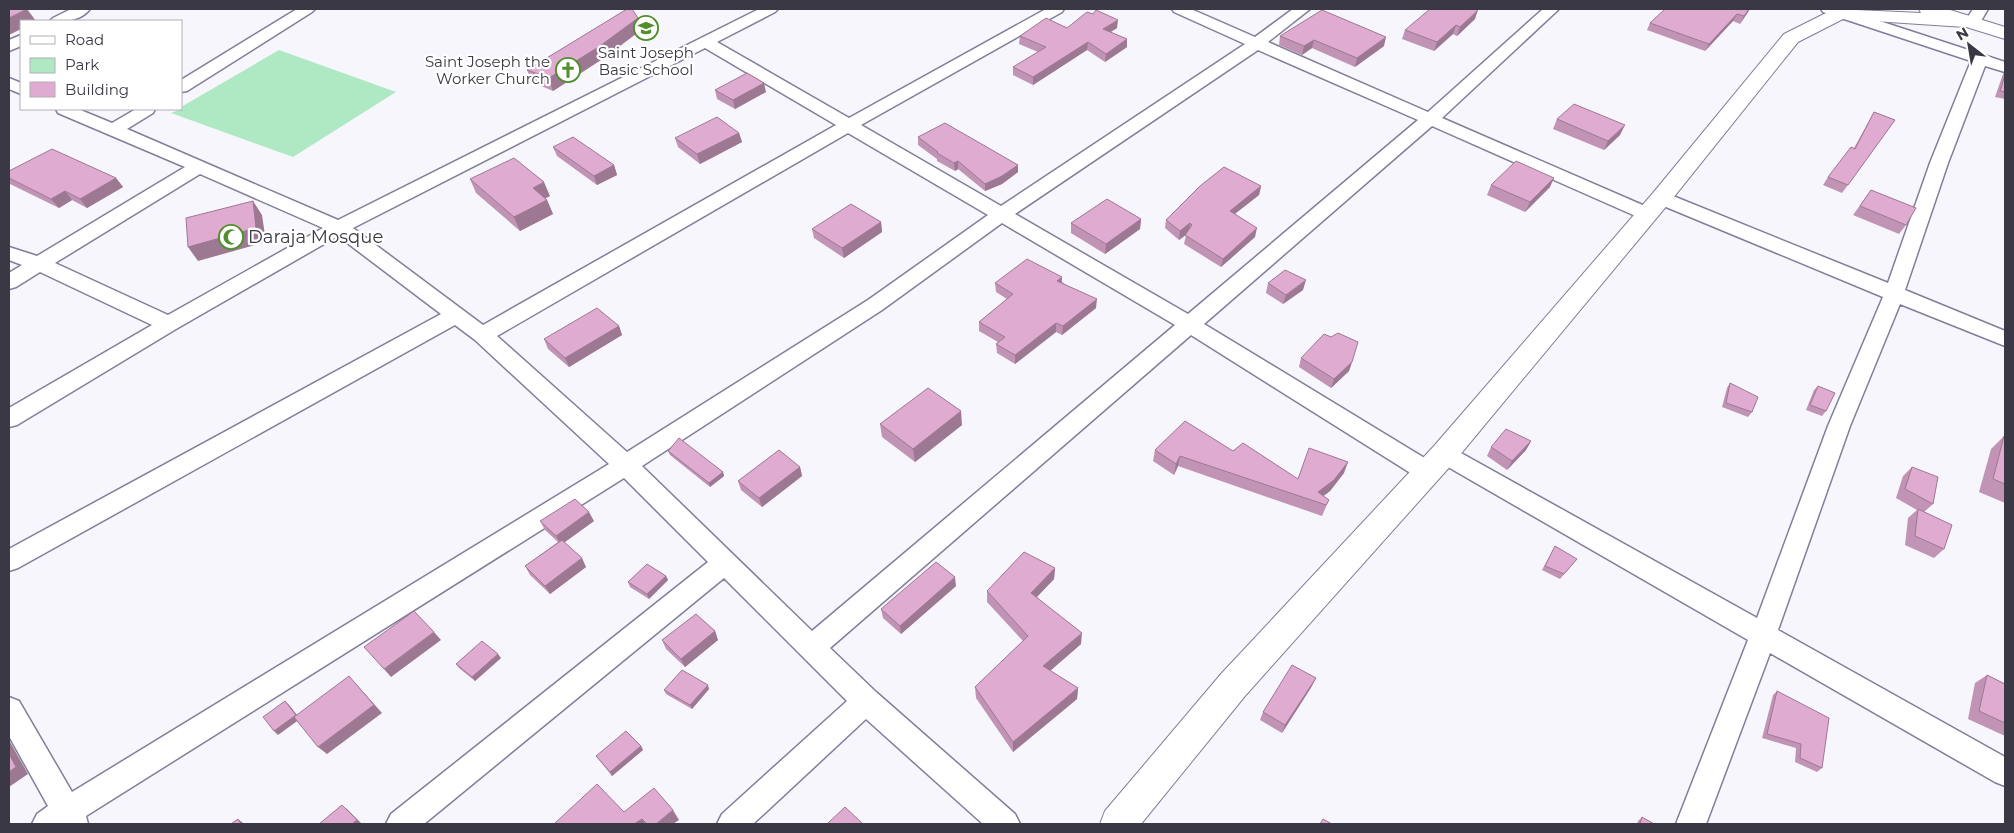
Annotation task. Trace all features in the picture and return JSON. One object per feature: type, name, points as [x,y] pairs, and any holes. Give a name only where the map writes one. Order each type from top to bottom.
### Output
[{"type":"street","points":[[60,20],[82,9]]},
{"type":"street","points":[[182,86],[307,9]]},
{"type":"street","points":[[9,419],[169,324],[339,227],[770,9]]},
{"type":"street","points":[[482,335],[849,125],[1057,9]]},
{"type":"street","points":[[1179,9],[1429,120],[1654,206],[1894,294],[2005,339]]},
{"type":"street","points":[[9,710],[63,820],[626,465],[874,305],[1001,215],[1257,43],[1303,9]]},
{"type":"street","points":[[812,647],[1429,120],[1552,9]]},
{"type":"street","points":[[1928,9],[1972,17],[2005,32]]},
{"type":"street","points":[[1118,824],[1233,686],[1436,463],[1654,206],[1791,38],[1834,11],[1972,17]]},
{"type":"street","points":[[1834,11],[2005,67]]},
{"type":"street","points":[[704,41],[1190,325],[1436,463],[1763,636],[2005,772]]},
{"type":"street","points":[[1691,824],[1763,636],[1839,426],[1894,294],[1940,163],[1980,59]]},
{"type":"street","points":[[66,110],[339,227],[456,315],[482,335],[626,465],[866,701],[1006,824]]},
{"type":"street","points":[[112,131],[145,110]]},
{"type":"street","points":[[9,282],[200,166]]},
{"type":"street","points":[[9,253],[39,264],[169,324]]},
{"type":"street","points":[[9,561],[456,315]]},
{"type":"street","points":[[401,824],[725,563]]},
{"type":"street","points":[[732,824],[866,701]]},
{"type":"green space","points":[[279,50],[396,92],[293,157],[171,113],[182,110],[182,106]]},
{"type":"building","points":[[9,9],[27,9],[9,18]]},
{"type":"building","points":[[627,9],[632,9],[638,18],[600,46],[549,78],[527,70]]},
{"type":"building","points":[[1430,9],[1478,10],[1460,27],[1456,25],[1437,42],[1405,30]]},
{"type":"building","points":[[1665,9],[1749,9],[1744,16],[1737,14],[1709,44],[1650,23]]},
{"type":"building","points":[[1096,10],[1118,20],[1103,29],[1127,39],[1106,54],[1088,42],[1033,77],[1013,67],[1046,47],[1020,36],[1046,18],[1067,28],[1087,12],[1093,14]]},
{"type":"building","points":[[1322,10],[1386,37],[1357,58],[1314,40],[1304,46],[1280,36]]},
{"type":"building","points":[[747,73],[764,83],[733,100],[715,90]]},
{"type":"building","points":[[2005,75],[2005,92],[2000,91]]},
{"type":"building","points":[[1574,104],[1625,125],[1608,141],[1557,119]]},
{"type":"building","points":[[1874,112],[1895,120],[1848,185],[1828,177],[1851,147],[1855,149]]},
{"type":"building","points":[[717,117],[739,133],[697,154],[675,138]]},
{"type":"building","points":[[945,123],[1018,165],[1002,176],[985,184],[958,161],[954,163],[937,153],[918,137]]},
{"type":"building","points":[[573,137],[614,165],[594,176],[553,147]]},
{"type":"building","points":[[52,149],[116,178],[80,199],[65,191],[51,199],[9,178],[9,171]]},
{"type":"building","points":[[514,158],[544,182],[533,188],[547,200],[514,217],[470,179]]},
{"type":"building","points":[[1516,161],[1554,178],[1530,202],[1491,185]]},
{"type":"building","points":[[1224,167],[1261,186],[1230,211],[1257,228],[1223,259],[1185,235],[1192,225],[1190,223],[1180,231],[1166,220],[1200,186]]},
{"type":"building","points":[[1871,190],[1916,208],[1906,225],[1860,206]]},
{"type":"building","points":[[1107,199],[1141,219],[1106,244],[1071,223]]},
{"type":"building","points":[[253,201],[256,228],[188,247],[186,218]]},
{"type":"building","points":[[851,204],[881,222],[842,248],[812,229]]},
{"type":"building","points":[[1027,259],[1062,277],[1057,281],[1097,299],[1063,326],[1056,323],[1015,355],[996,344],[1005,337],[979,322],[1013,294],[995,283]]},
{"type":"building","points":[[1285,270],[1306,280],[1286,295],[1268,283]]},
{"type":"building","points":[[597,308],[619,326],[565,358],[544,339]]},
{"type":"building","points":[[1338,333],[1358,342],[1352,362],[1334,379],[1301,358],[1324,334],[1331,337]]},
{"type":"building","points":[[1730,383],[1758,397],[1752,412],[1726,403]]},
{"type":"building","points":[[1818,386],[1835,393],[1826,411],[1810,405]]},
{"type":"building","points":[[928,388],[961,411],[913,449],[880,424]]},
{"type":"building","points":[[1185,421],[1233,451],[1243,443],[1298,479],[1309,448],[1348,462],[1334,480],[1318,492],[1329,500],[1326,505],[1180,456],[1176,464],[1155,450]]},
{"type":"building","points":[[1506,429],[1531,441],[1512,461],[1491,447]]},
{"type":"building","points":[[2005,436],[2005,484],[1993,479]]},
{"type":"building","points":[[679,438],[723,472],[709,483],[668,451]]},
{"type":"building","points":[[779,450],[800,467],[759,498],[738,481]]},
{"type":"building","points":[[1912,467],[1938,477],[1933,504],[1905,489]]},
{"type":"building","points":[[575,499],[589,512],[556,536],[540,521]]},
{"type":"building","points":[[1918,509],[1952,525],[1944,549],[1915,536]]},
{"type":"building","points":[[562,540],[582,558],[545,586],[525,566]]},
{"type":"building","points":[[1555,546],[1577,559],[1564,574],[1545,566]]},
{"type":"building","points":[[1024,552],[1055,568],[1031,593],[1082,633],[1043,666],[1078,688],[1013,742],[975,687],[1028,636],[987,591]]},
{"type":"building","points":[[936,562],[955,577],[900,626],[881,609]]},
{"type":"building","points":[[647,564],[666,576],[647,594],[628,582]]},
{"type":"building","points":[[414,611],[434,632],[384,669],[364,647]]},
{"type":"building","points":[[696,614],[715,631],[681,659],[662,640]]},
{"type":"building","points":[[482,641],[498,654],[472,677],[456,664]]},
{"type":"building","points":[[1292,665],[1316,678],[1285,725],[1263,712]]},
{"type":"building","points":[[682,670],[708,685],[690,705],[664,690]]},
{"type":"building","points":[[1987,675],[2005,684],[2005,723],[1979,711]]},
{"type":"building","points":[[349,676],[374,705],[318,747],[294,717]]},
{"type":"building","points":[[1777,691],[1829,718],[1822,768],[1800,758],[1801,744],[1767,734]]},
{"type":"building","points":[[285,701],[296,715],[274,731],[263,717]]},
{"type":"building","points":[[626,731],[641,746],[610,772],[596,756]]},
{"type":"building","points":[[9,754],[16,767],[9,772]]},
{"type":"building","points":[[597,784],[624,812],[654,788],[673,810],[656,824],[647,824],[642,819],[634,824],[554,824]]},
{"type":"building","points":[[342,805],[357,820],[352,824],[319,824]]},
{"type":"building","points":[[845,807],[863,824],[827,824]]},
{"type":"building","points":[[1642,817],[1654,824],[1640,824]]},
{"type":"building","points":[[238,819],[241,824],[231,824]]},
{"type":"building","points":[[1323,819],[1332,824],[1320,824]]},
{"type":"place","name":"Saint Joseph Basic School","points":[[646,28]]},
{"type":"place","name":"Saint Joseph the Worker Church","points":[[568,70]]},
{"type":"place","name":"Daraja Mosque","points":[[231,237]]}]
